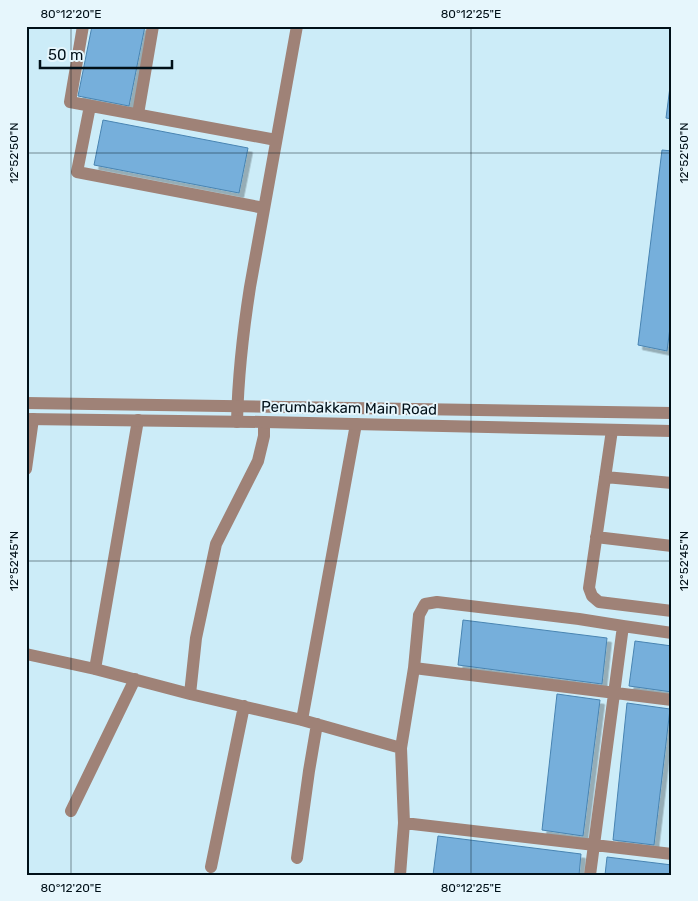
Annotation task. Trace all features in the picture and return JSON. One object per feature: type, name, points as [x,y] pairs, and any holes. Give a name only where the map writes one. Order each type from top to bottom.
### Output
[{"type":"street","points":[[83,26],[70,102],[276,140]]},
{"type":"street","points":[[138,114],[153,26]]},
{"type":"street","points":[[238,422],[244,327],[297,26]]},
{"type":"street","points":[[90,106],[77,172],[264,208]]},
{"type":"street","name":"Perumbakkam Main Road","points":[[26,403],[672,413]]},
{"type":"street","points":[[26,469],[30,419]]},
{"type":"street","name":"Perumbakkam Main Road","points":[[30,419],[264,422],[672,432]]},
{"type":"street","points":[[95,669],[138,420]]},
{"type":"street","points":[[190,694],[196,638],[216,544],[258,462],[264,436],[264,422]]},
{"type":"street","points":[[302,720],[356,424]]},
{"type":"street","points":[[612,430],[589,588],[592,596],[599,602],[672,611]]},
{"type":"street","points":[[605,477],[672,483]]},
{"type":"street","points":[[596,537],[672,546]]},
{"type":"street","points":[[400,875],[404,823],[401,748],[414,668],[419,615],[425,604],[437,602],[579,619],[672,633]]},
{"type":"street","points":[[590,875],[623,626]]},
{"type":"street","points":[[26,654],[302,720],[401,748]]},
{"type":"street","points":[[414,668],[672,700]]},
{"type":"street","points":[[71,812],[135,679]]},
{"type":"street","points":[[211,867],[244,706]]},
{"type":"street","points":[[297,858],[317,724]]},
{"type":"street","points":[[404,823],[672,854]]},
{"type":"building","points":[[92,26],[145,26],[129,106],[78,96]]},
{"type":"building","points":[[672,71],[672,119],[666,118]]},
{"type":"building","points":[[103,120],[248,148],[239,193],[94,165]]},
{"type":"building","points":[[662,150],[672,151],[672,312],[667,351],[638,345]]},
{"type":"building","points":[[463,620],[607,638],[602,684],[458,665]]},
{"type":"building","points":[[635,641],[672,646],[672,692],[629,686]]},
{"type":"building","points":[[557,694],[600,700],[583,836],[542,830]]},
{"type":"building","points":[[627,703],[670,709],[654,845],[613,840]]},
{"type":"building","points":[[438,836],[581,854],[579,875],[433,875]]},
{"type":"building","points":[[607,857],[672,865],[672,875],[605,875]]}]
